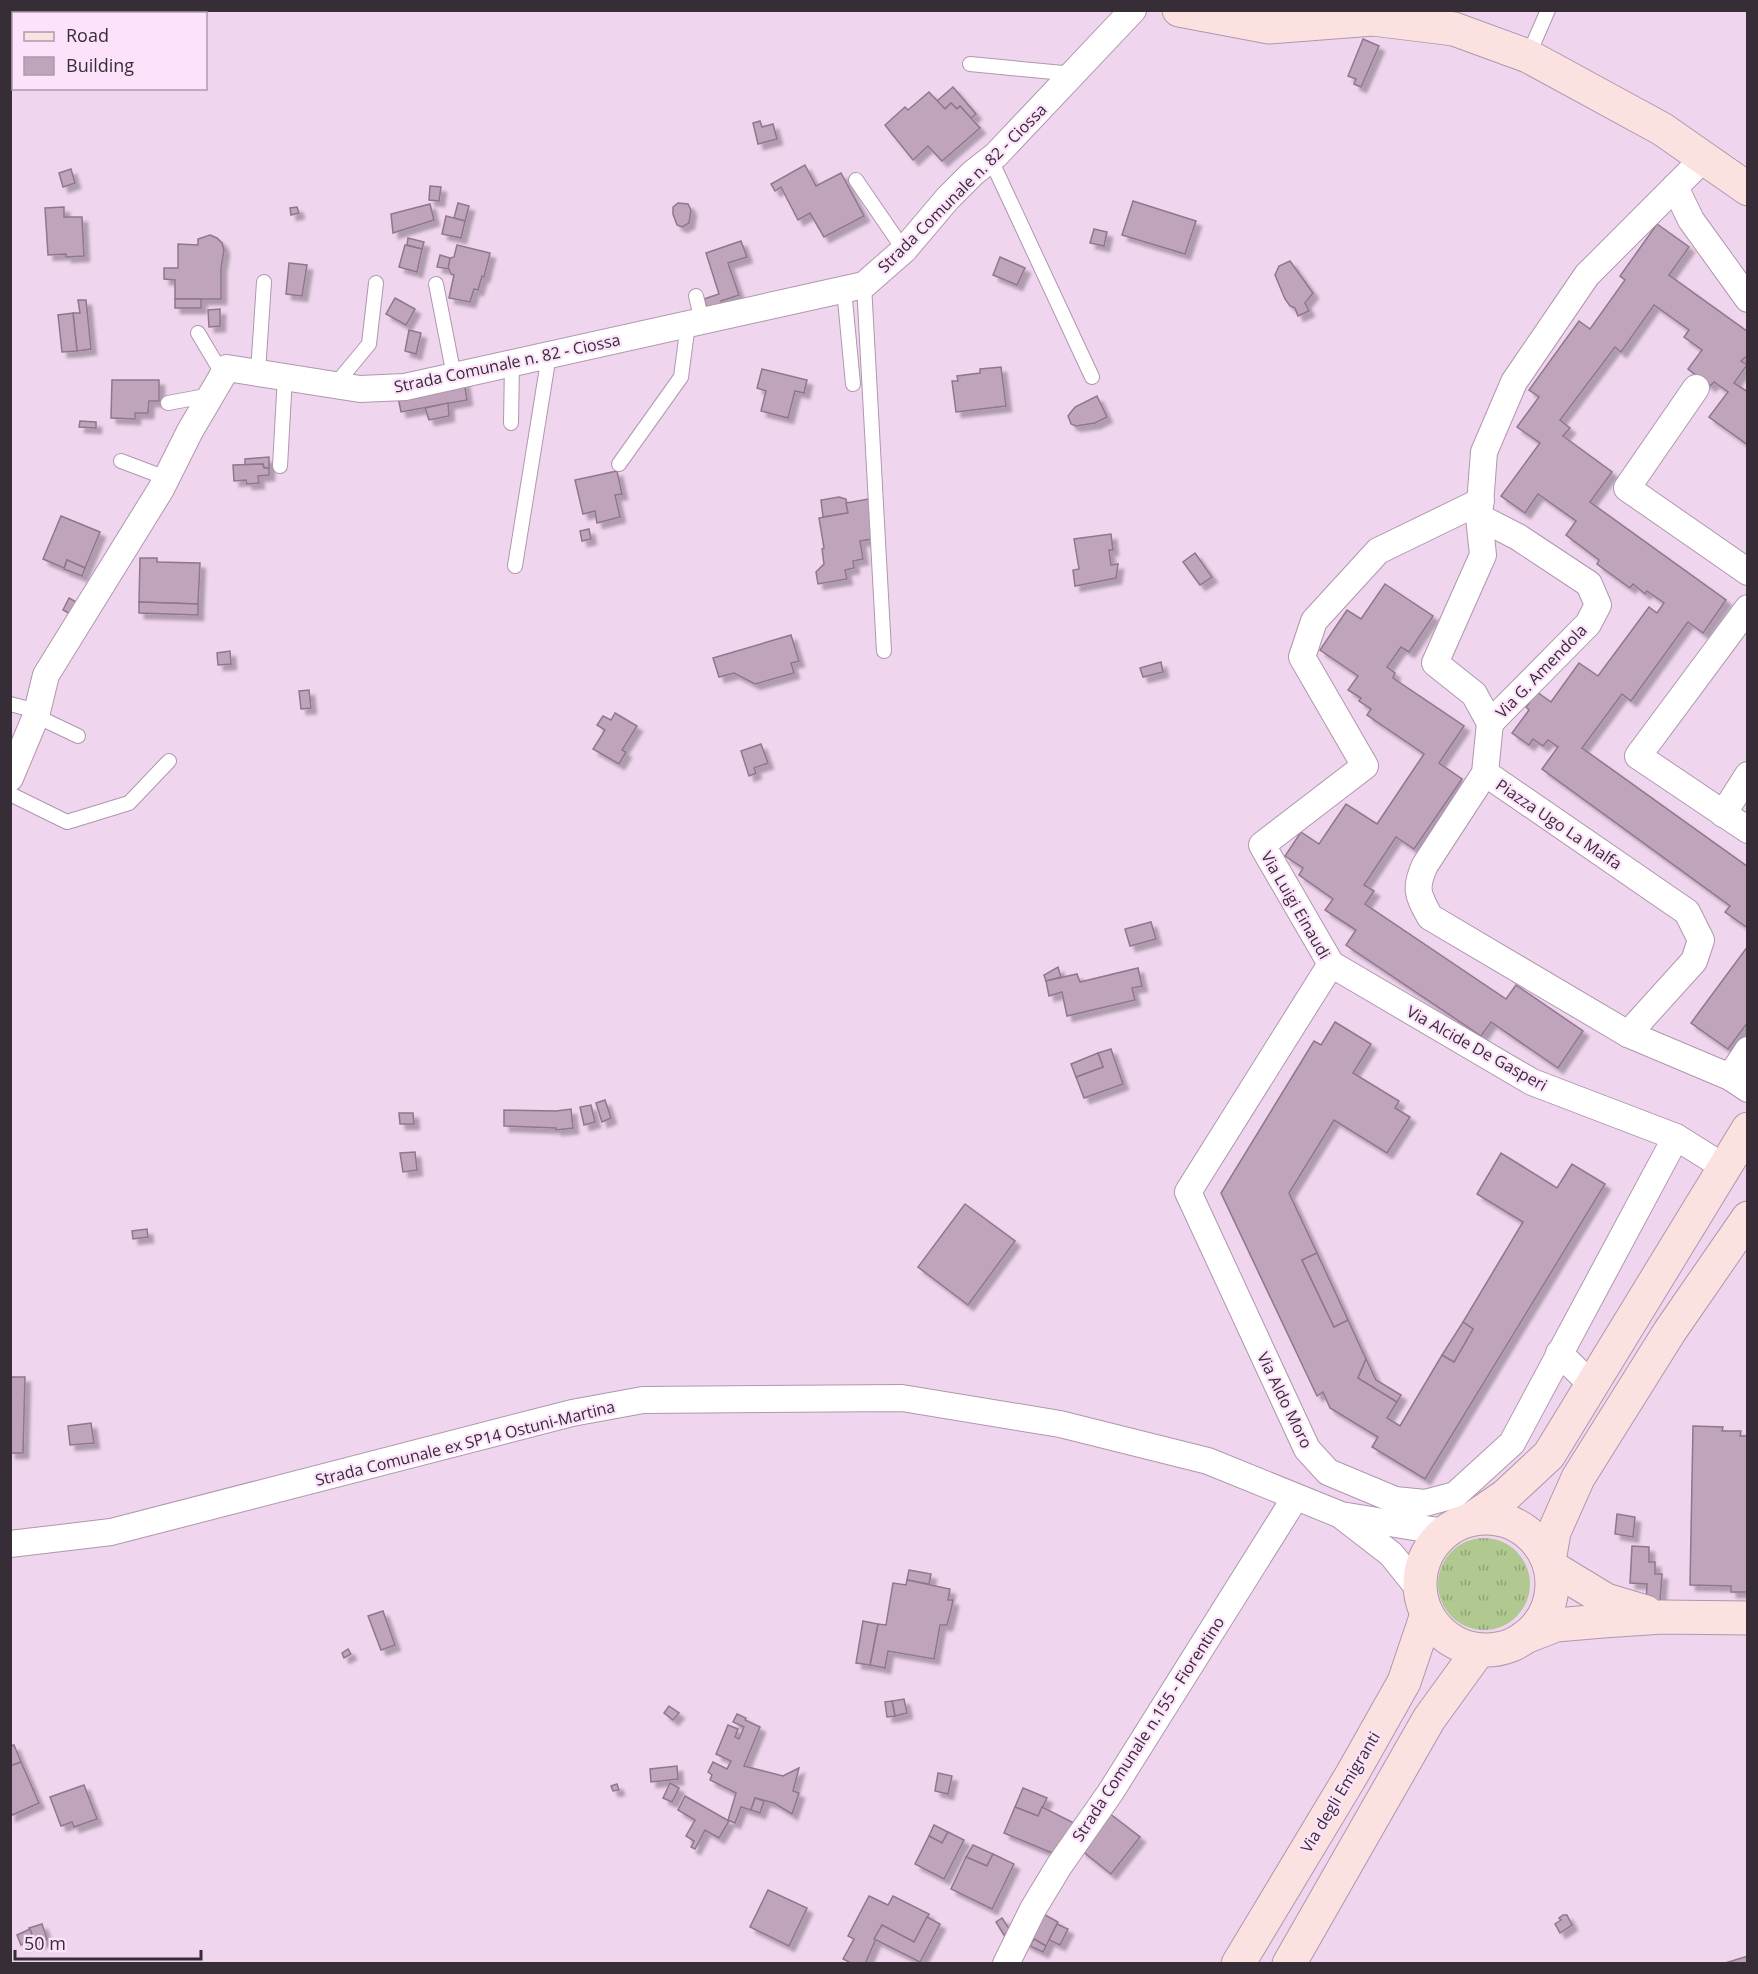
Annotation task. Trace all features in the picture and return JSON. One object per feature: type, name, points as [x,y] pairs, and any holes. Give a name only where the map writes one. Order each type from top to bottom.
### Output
[{"type":"main road","points":[[1179,10],[1269,27],[1373,19],[1454,29],[1528,57],[1662,129],[1748,189]]},
{"type":"main road","points":[[1748,1129],[1549,1455],[1504,1496],[1473,1518],[1458,1523],[1444,1532],[1430,1548],[1421,1568],[1424,1602],[1440,1632],[1458,1644],[1479,1650],[1503,1647],[1556,1625],[1662,1617],[1748,1618]]},
{"type":"main road","points":[[1549,1564],[1554,1532],[1578,1478],[1670,1331],[1748,1218]]},
{"type":"main road","points":[[1473,1518],[1492,1518],[1510,1522],[1527,1531],[1540,1545],[1549,1564],[1553,1586],[1549,1606],[1539,1623],[1525,1637]]},
{"type":"main road","points":[[1549,1564],[1606,1600],[1662,1617]]},
{"type":"main road","name":"Via degli Emigranti","points":[[1238,1964],[1351,1776],[1404,1682],[1424,1602]]},
{"type":"main road","points":[[1289,1964],[1429,1719],[1479,1650]]},
{"type":"street","name":"Strada Comunale n. 82 - Ciossa","points":[[217,385],[227,368],[360,389],[405,387],[854,287],[904,250],[948,198],[973,173],[991,160],[1133,10]]},
{"type":"street","name":"Via G. Amendola","points":[[1480,509],[1589,584],[1598,605],[1588,624],[1490,723],[1474,694],[1435,663],[1483,555],[1480,509],[1484,452],[1514,382],[1587,275],[1703,159]]},
{"type":"street","points":[[1675,187],[1691,220],[1748,299]]},
{"type":"street","points":[[12,768],[37,714],[46,675],[166,478],[217,385]]},
{"type":"street","points":[[1696,388],[1627,488],[1748,572]]},
{"type":"street","name":"Via Luigi Einaudi","points":[[1331,964],[1262,845],[1365,766],[1302,657],[1314,621],[1378,551],[1480,509]]},
{"type":"street","points":[[1743,623],[1638,756],[1748,830]]},
{"type":"street","points":[[1485,773],[1490,723]]},
{"type":"street","name":"Piazza Ugo La Malfa","points":[[1628,1034],[1694,961],[1701,940],[1687,912],[1485,773],[1418,879],[1418,896],[1430,917],[1628,1034],[1739,1083]]},
{"type":"street","points":[[1723,814],[1748,775]]},
{"type":"street","name":"Via Alcide De Gasperi","points":[[1331,964],[1532,1082],[1676,1137],[1724,1167]]},
{"type":"street","name":"Via Aldo Moro","points":[[1331,964],[1188,1192],[1307,1449],[1328,1472],[1395,1500],[1425,1503],[1455,1495],[1512,1443],[1676,1137]]},
{"type":"street","points":[[1739,1083],[1748,1050]]},
{"type":"street","points":[[1559,1353],[1592,1384]]},
{"type":"street","name":"Strada Comunale ex SP14 Ostuni-Martina","points":[[10,1544],[111,1532],[572,1413],[643,1400],[902,1398],[1060,1424],[1208,1461],[1341,1515],[1444,1532]]},
{"type":"street","name":"Strada Comunale n.155 - Fiorentino","points":[[1006,1964],[1043,1892],[1110,1793],[1295,1498]]},
{"type":"street","name":"Strada Comunale ex SP14 Ostuni-Martina","points":[[1341,1515],[1391,1554],[1424,1602]]},
{"type":"lane","points":[[1528,57],[1548,10]]},
{"type":"lane","points":[[970,64],[1074,74]]},
{"type":"lane","points":[[991,160],[1092,377]]},
{"type":"lane","points":[[856,180],[904,250]]},
{"type":"lane","points":[[258,372],[264,282]]},
{"type":"lane","points":[[335,385],[369,344],[376,283]]},
{"type":"lane","points":[[436,284],[454,376]]},
{"type":"lane","points":[[853,384],[854,287]]},
{"type":"lane","points":[[854,287],[884,651]]},
{"type":"lane","points":[[619,464],[681,377],[695,322],[696,296]]},
{"type":"lane","points":[[168,403],[217,385],[198,333]]},
{"type":"lane","points":[[514,566],[549,355]]},
{"type":"lane","points":[[511,423],[512,363]]},
{"type":"lane","points":[[280,466],[285,376]]},
{"type":"lane","points":[[121,461],[166,478]]},
{"type":"lane","points":[[10,705],[37,714],[78,736]]},
{"type":"lane","points":[[10,794],[67,822],[129,803],[169,760]]},
{"type":"green space","points":[[1484,1538],[1502,1542],[1516,1552],[1526,1566],[1530,1584],[1526,1602],[1516,1616],[1502,1626],[1484,1630],[1466,1626],[1452,1616],[1442,1602],[1438,1584],[1442,1566],[1452,1552],[1466,1542]]},
{"type":"building","points":[[1363,39],[1379,46],[1361,87],[1354,84],[1356,79],[1348,76]]},
{"type":"building","points":[[953,87],[976,114],[971,118],[960,106],[957,109],[951,103],[945,109],[937,101]]},
{"type":"building","points":[[929,92],[945,109],[951,103],[957,109],[960,106],[980,128],[942,161],[928,146],[913,160],[885,125],[905,107],[908,110]]},
{"type":"building","points":[[760,121],[762,127],[773,124],[777,139],[758,144],[753,123]]},
{"type":"building","points":[[805,165],[816,186],[841,173],[864,216],[824,237],[810,213],[798,220],[781,187],[775,191],[771,184]]},
{"type":"building","points":[[71,169],[75,183],[63,187],[59,173]]},
{"type":"building","points":[[430,186],[441,187],[439,201],[429,200]]},
{"type":"building","points":[[1133,201],[1196,221],[1185,254],[1122,235]]},
{"type":"building","points":[[458,203],[469,206],[465,221],[454,218]]},
{"type":"building","points":[[678,203],[688,204],[691,210],[689,223],[682,227],[677,225],[673,214],[673,207]]},
{"type":"building","points":[[430,204],[434,220],[393,233],[391,214]]},
{"type":"building","points":[[64,207],[64,217],[82,217],[84,256],[48,255],[45,208]]},
{"type":"building","points":[[297,207],[299,213],[291,215],[290,208]]},
{"type":"building","points":[[446,216],[465,221],[461,238],[442,234]]},
{"type":"building","points":[[1657,224],[1689,247],[1669,275],[1748,332],[1748,355],[1741,361],[1747,365],[1734,383],[1748,392],[1748,445],[1709,417],[1728,392],[1714,382],[1710,386],[1688,369],[1702,350],[1684,337],[1689,330],[1654,305],[1621,352],[1615,347],[1560,420],[1570,428],[1563,436],[1612,472],[1590,502],[1726,600],[1703,633],[1688,622],[1631,701],[1622,694],[1582,748],[1748,867],[1748,928],[1725,912],[1730,906],[1542,769],[1558,747],[1548,740],[1543,746],[1533,739],[1529,745],[1512,733],[1529,710],[1526,707],[1537,692],[1551,702],[1579,663],[1598,676],[1649,607],[1657,613],[1664,603],[1647,591],[1645,594],[1633,584],[1630,588],[1597,564],[1599,560],[1566,535],[1576,521],[1538,494],[1525,513],[1501,496],[1540,443],[1517,427],[1539,397],[1529,390],[1579,321],[1590,329],[1625,280],[1620,276]]},
{"type":"building","points":[[1094,229],[1107,232],[1104,246],[1090,243]]},
{"type":"building","points":[[210,235],[222,243],[224,250],[221,268],[221,299],[175,299],[175,280],[164,279],[164,268],[178,268],[178,244],[198,245],[198,239]]},
{"type":"building","points":[[408,238],[424,242],[422,249],[407,245]]},
{"type":"building","points":[[741,241],[747,257],[728,263],[739,295],[721,301],[724,308],[708,311],[704,299],[719,294],[706,253]]},
{"type":"building","points":[[405,245],[422,249],[417,272],[399,267]]},
{"type":"building","points":[[457,245],[490,253],[484,277],[482,276],[478,290],[474,289],[470,302],[449,298],[454,275],[448,267]]},
{"type":"building","points":[[440,255],[450,258],[448,269],[437,267]]},
{"type":"building","points":[[1000,257],[1025,268],[1017,285],[993,275]]},
{"type":"building","points":[[1290,261],[1313,293],[1305,303],[1309,311],[1298,316],[1295,308],[1290,306],[1285,299],[1275,275],[1279,266]]},
{"type":"building","points":[[289,263],[307,265],[302,296],[286,294]]},
{"type":"building","points":[[395,298],[415,309],[406,325],[386,314]]},
{"type":"building","points":[[175,299],[201,299],[201,308],[175,308]]},
{"type":"building","points":[[78,300],[86,300],[91,349],[77,351],[73,313],[80,313]]},
{"type":"building","points":[[220,309],[220,326],[209,327],[208,310]]},
{"type":"building","points":[[73,313],[77,351],[62,352],[58,315]]},
{"type":"building","points":[[409,330],[421,333],[416,354],[405,351]]},
{"type":"building","points":[[1001,367],[1006,406],[956,412],[952,381],[958,381],[957,376],[980,373],[980,369]]},
{"type":"building","points":[[762,369],[807,380],[804,393],[795,391],[788,418],[761,411],[766,391],[757,388]]},
{"type":"building","points":[[112,380],[159,380],[159,401],[149,401],[148,413],[135,413],[135,419],[111,418]]},
{"type":"building","points":[[464,381],[467,400],[401,412],[397,392]]},
{"type":"building","points":[[1097,396],[1107,417],[1095,423],[1076,426],[1071,424],[1068,416],[1075,407]]},
{"type":"building","points":[[448,403],[449,416],[429,420],[425,408]]},
{"type":"building","points":[[80,421],[96,422],[96,428],[79,427]]},
{"type":"building","points":[[269,457],[269,468],[264,468],[263,464],[245,465],[245,459]]},
{"type":"building","points":[[263,464],[264,468],[269,468],[269,475],[258,476],[259,483],[247,484],[246,480],[234,481],[233,465]]},
{"type":"building","points":[[617,471],[622,494],[615,495],[620,517],[597,523],[595,511],[583,514],[575,480]]},
{"type":"building","points":[[839,497],[846,499],[848,513],[823,517],[821,500]]},
{"type":"building","points":[[868,499],[872,516],[873,539],[860,541],[863,559],[853,561],[854,568],[845,570],[847,579],[818,584],[816,572],[824,564],[819,518],[848,513],[846,503]]},
{"type":"building","points":[[61,516],[100,532],[85,568],[67,560],[64,568],[43,559]]},
{"type":"building","points":[[589,529],[591,539],[582,541],[580,531]]},
{"type":"building","points":[[1111,534],[1113,550],[1109,550],[1111,565],[1118,564],[1116,578],[1075,586],[1073,570],[1079,569],[1074,539]]},
{"type":"building","points":[[1195,553],[1212,577],[1200,585],[1183,562]]},
{"type":"building","points":[[140,558],[157,558],[157,562],[200,563],[198,604],[139,602]]},
{"type":"building","points":[[67,560],[85,568],[82,576],[64,569]]},
{"type":"building","points":[[1385,584],[1433,616],[1409,652],[1401,647],[1387,667],[1395,673],[1393,678],[1464,726],[1439,763],[1462,779],[1414,849],[1396,837],[1364,885],[1374,891],[1365,904],[1506,999],[1516,985],[1583,1031],[1558,1068],[1491,1022],[1481,1036],[1346,945],[1356,930],[1325,910],[1333,899],[1299,875],[1303,868],[1285,856],[1301,832],[1319,844],[1346,804],[1377,824],[1424,754],[1367,715],[1371,709],[1359,701],[1361,698],[1348,690],[1358,676],[1320,650],[1347,610],[1361,619]]},
{"type":"building","points":[[69,598],[78,603],[72,615],[63,610]]},
{"type":"building","points":[[139,602],[198,604],[198,615],[139,613]]},
{"type":"building","points":[[791,635],[799,661],[791,663],[794,673],[755,684],[734,673],[719,677],[713,658]]},
{"type":"building","points":[[230,651],[231,664],[218,665],[217,653]]},
{"type":"building","points":[[1161,662],[1163,672],[1143,677],[1140,668]]},
{"type":"building","points":[[309,690],[311,708],[301,709],[299,691]]},
{"type":"building","points":[[615,713],[637,726],[622,750],[626,752],[619,764],[593,749],[605,730],[597,725],[603,716],[611,720]]},
{"type":"building","points":[[761,744],[768,763],[754,768],[756,773],[749,776],[741,751]]},
{"type":"building","points":[[1151,922],[1156,939],[1130,946],[1125,929]]},
{"type":"building","points":[[1748,946],[1748,1022],[1728,1049],[1691,1023]]},
{"type":"building","points":[[1058,967],[1061,977],[1046,981],[1044,975]]},
{"type":"building","points":[[1138,968],[1142,986],[1132,988],[1135,1000],[1067,1016],[1062,992],[1049,996],[1046,981],[1077,974],[1080,982]]},
{"type":"building","points":[[1335,1022],[1371,1044],[1353,1073],[1399,1101],[1395,1108],[1410,1117],[1387,1153],[1334,1120],[1289,1193],[1317,1253],[1302,1260],[1334,1327],[1348,1320],[1366,1359],[1358,1378],[1397,1402],[1387,1418],[1400,1426],[1442,1355],[1454,1362],[1473,1329],[1463,1322],[1523,1222],[1477,1194],[1501,1153],[1557,1188],[1572,1164],[1605,1184],[1425,1479],[1372,1447],[1378,1437],[1330,1408],[1323,1392],[1317,1396],[1221,1193],[1314,1041],[1321,1045]]},
{"type":"building","points":[[1111,1049],[1123,1084],[1084,1098],[1076,1077],[1103,1067],[1098,1053]]},
{"type":"building","points":[[1098,1053],[1103,1067],[1076,1077],[1071,1064]]},
{"type":"building","points":[[605,1100],[611,1118],[602,1122],[596,1103]]},
{"type":"building","points":[[591,1105],[595,1122],[584,1125],[580,1107]]},
{"type":"building","points":[[571,1109],[573,1128],[556,1130],[556,1128],[504,1126],[504,1110]]},
{"type":"building","points":[[399,1113],[413,1113],[414,1124],[400,1124]]},
{"type":"building","points":[[415,1152],[417,1170],[403,1172],[400,1153]]},
{"type":"building","points":[[965,1204],[1015,1241],[968,1305],[918,1267]]},
{"type":"building","points":[[147,1229],[148,1237],[133,1239],[132,1231]]},
{"type":"building","points":[[1317,1253],[1348,1320],[1334,1327],[1302,1260]]},
{"type":"building","points":[[1463,1322],[1473,1329],[1454,1362],[1442,1355]]},
{"type":"building","points":[[1366,1359],[1376,1380],[1401,1395],[1397,1402],[1358,1378]]},
{"type":"building","points":[[10,1377],[25,1377],[23,1453],[10,1453]]},
{"type":"building","points":[[91,1423],[94,1443],[70,1445],[68,1426]]},
{"type":"building","points":[[1693,1426],[1723,1427],[1722,1431],[1741,1431],[1740,1436],[1748,1436],[1748,1592],[1731,1592],[1731,1586],[1690,1585]]},
{"type":"building","points":[[1617,1514],[1635,1517],[1633,1537],[1615,1534]]},
{"type":"building","points":[[1632,1546],[1649,1547],[1649,1562],[1655,1562],[1655,1574],[1662,1574],[1660,1602],[1646,1602],[1647,1584],[1630,1583]]},
{"type":"building","points":[[909,1570],[931,1574],[929,1584],[907,1580]]},
{"type":"building","points":[[907,1580],[950,1589],[948,1600],[953,1600],[951,1610],[947,1625],[940,1625],[934,1659],[888,1651],[885,1668],[870,1665],[878,1624],[886,1625],[893,1583],[906,1585]]},
{"type":"building","points":[[383,1611],[395,1645],[381,1650],[368,1616]]},
{"type":"building","points":[[863,1621],[878,1624],[870,1665],[856,1663]]},
{"type":"building","points":[[348,1649],[351,1654],[344,1658],[342,1653]]},
{"type":"building","points":[[904,1699],[907,1713],[895,1716],[892,1701]]},
{"type":"building","points":[[892,1701],[895,1716],[887,1717],[885,1702]]},
{"type":"building","points":[[669,1706],[679,1713],[673,1720],[664,1713]]},
{"type":"building","points":[[737,1714],[760,1727],[744,1766],[783,1776],[799,1768],[793,1791],[799,1793],[792,1814],[774,1803],[755,1798],[751,1810],[741,1807],[735,1823],[728,1820],[736,1793],[710,1780],[712,1775],[708,1772],[713,1762],[727,1769],[731,1761],[716,1754],[728,1725],[738,1729],[735,1737],[739,1739],[744,1727],[733,1722]]},
{"type":"building","points":[[14,1745],[21,1762],[10,1766],[10,1746]]},
{"type":"building","points":[[21,1762],[39,1803],[10,1816],[10,1766]]},
{"type":"building","points":[[677,1766],[678,1779],[651,1782],[650,1769]]},
{"type":"building","points":[[938,1773],[952,1776],[948,1794],[935,1791]]},
{"type":"building","points":[[670,1783],[679,1788],[672,1802],[663,1798]]},
{"type":"building","points":[[617,1784],[619,1790],[613,1791],[611,1786]]},
{"type":"building","points":[[84,1785],[97,1819],[74,1827],[72,1822],[61,1826],[50,1797]]},
{"type":"building","points":[[1023,1788],[1047,1798],[1038,1816],[1015,1807]]},
{"type":"building","points":[[685,1796],[729,1821],[719,1838],[705,1830],[695,1849],[691,1847],[694,1841],[686,1836],[695,1820],[678,1810]]},
{"type":"building","points":[[755,1798],[764,1801],[760,1813],[751,1810]]},
{"type":"building","points":[[1015,1807],[1038,1816],[1042,1807],[1076,1824],[1057,1855],[1004,1833]]},
{"type":"building","points":[[1109,1813],[1140,1837],[1111,1874],[1081,1850]]},
{"type":"building","points":[[934,1825],[948,1832],[942,1843],[929,1836]]},
{"type":"building","points":[[948,1832],[964,1840],[944,1879],[915,1864],[929,1836],[942,1843]]},
{"type":"building","points":[[973,1845],[993,1854],[987,1866],[966,1857]]},
{"type":"building","points":[[993,1854],[1014,1864],[992,1909],[951,1889],[966,1857],[987,1866]]},
{"type":"building","points":[[768,1890],[807,1908],[789,1946],[750,1927]]},
{"type":"building","points":[[869,1896],[888,1905],[893,1896],[929,1914],[914,1942],[882,1925],[865,1964],[853,1964],[843,1959],[854,1939],[848,1936]]},
{"type":"building","points":[[1038,1911],[1058,1922],[1046,1946],[1034,1939],[1030,1946],[1022,1941]]},
{"type":"building","points":[[1567,1915],[1572,1925],[1560,1933],[1555,1924],[1561,1920],[1559,1918]]},
{"type":"building","points":[[927,1917],[940,1924],[920,1962],[874,1939],[882,1925],[914,1942]]},
{"type":"building","points":[[1002,1918],[1010,1930],[1004,1935],[996,1922]]},
{"type":"building","points":[[42,1924],[47,1939],[36,1944],[29,1928]]},
{"type":"building","points":[[1057,1924],[1068,1929],[1060,1945],[1049,1940]]},
{"type":"building","points":[[30,1929],[34,1940],[21,1945],[17,1935]]},
{"type":"building","points":[[1034,1939],[1046,1946],[1043,1952],[1030,1946]]},
{"type":"building","points":[[1748,1956],[1748,1964],[1722,1964]]}]
